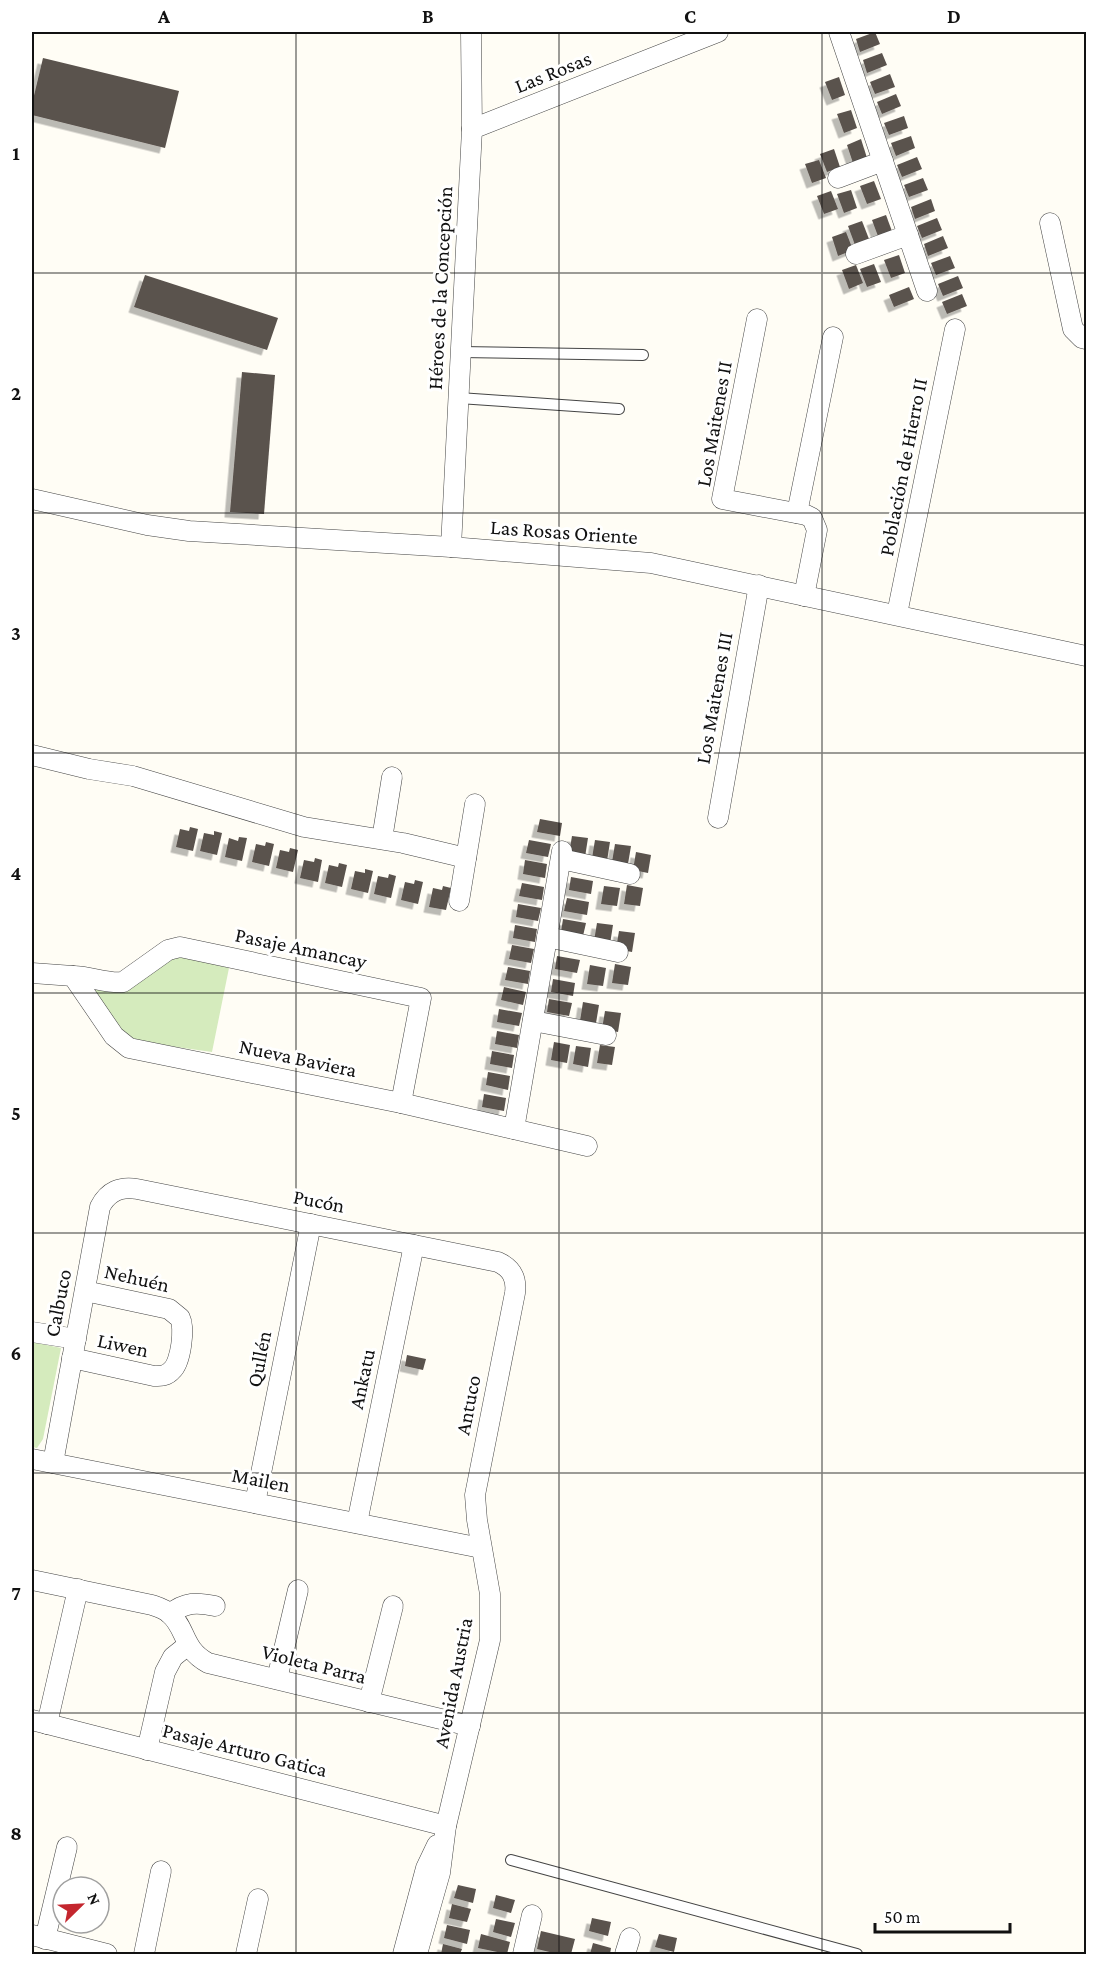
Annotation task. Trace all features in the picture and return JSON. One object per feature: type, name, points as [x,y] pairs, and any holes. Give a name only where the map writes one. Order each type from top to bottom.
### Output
[{"type":"street","name":"Héroes de la Concepción","points":[[451,547],[472,129],[471,32]]},
{"type":"street","name":"Las Rosas","points":[[472,129],[718,32]]},
{"type":"street","points":[[839,32],[927,291]]},
{"type":"street","points":[[838,178],[883,161]]},
{"type":"street","points":[[1050,223],[1073,329],[1086,339]]},
{"type":"street","points":[[856,254],[908,235]]},
{"type":"street","name":"Los Maitenes II","points":[[757,319],[722,499],[798,513]]},
{"type":"street","name":"Población de Hierro II","points":[[897,615],[955,329]]},
{"type":"street","points":[[804,596],[817,530],[812,518],[798,513],[833,337]]},
{"type":"street","name":"Las Rosas Oriente","points":[[32,498],[137,523],[189,531],[451,547],[651,563],[1086,656]]},
{"type":"street","name":"Los Maitenes III","points":[[718,818],[759,585]]},
{"type":"street","points":[[32,755],[88,769],[133,776],[304,827],[382,839],[466,858]]},
{"type":"street","points":[[382,839],[392,777]]},
{"type":"street","points":[[459,901],[475,804]]},
{"type":"street","points":[[514,1129],[562,855],[630,874]]},
{"type":"street","points":[[547,937],[618,952]]},
{"type":"street","name":"Pasaje Amancay","points":[[73,976],[93,977],[115,983],[123,982],[168,950],[180,947],[421,998],[401,1103]]},
{"type":"street","points":[[32,973],[73,976]]},
{"type":"street","name":"Nueva Baviera","points":[[73,976],[114,1036],[129,1048],[401,1103],[587,1146]]},
{"type":"street","points":[[533,1021],[606,1035]]},
{"type":"street","name":"Pucón","points":[[113,1192],[129,1188],[311,1224],[498,1262],[512,1273]]},
{"type":"street","name":"Calbuco","points":[[53,1463],[100,1207],[113,1192]]},
{"type":"street","name":"Qullén","points":[[255,1503],[311,1224]]},
{"type":"street","name":"Ankatu","points":[[357,1523],[414,1245]]},
{"type":"street","name":"Antuco","points":[[481,1548],[475,1495],[515,1293],[516,1286],[512,1273]]},
{"type":"street","name":"Nehuén","points":[[85,1291],[169,1309],[177,1314],[183,1323],[177,1362],[173,1370],[164,1375]]},
{"type":"street","name":"Liwen","points":[[32,1332],[154,1376],[164,1375]]},
{"type":"street","name":"Mailen","points":[[32,1459],[481,1548]]},
{"type":"street","name":"Avenida Austria","points":[[417,1954],[440,1873],[446,1826],[490,1640],[490,1594],[481,1548]]},
{"type":"street","points":[[32,1580],[152,1605],[170,1614],[177,1608],[192,1603],[215,1606]]},
{"type":"street","points":[[39,1722],[78,1589]]},
{"type":"street","points":[[277,1679],[298,1590]]},
{"type":"street","points":[[369,1702],[393,1606]]},
{"type":"street","name":"Violeta Parra","points":[[170,1614],[194,1654],[208,1663],[470,1726]]},
{"type":"street","points":[[147,1750],[165,1672],[173,1657],[188,1646]]},
{"type":"street","name":"Pasaje Arturo Gatica","points":[[39,1722],[446,1826]]},
{"type":"street","name":"Avenida Austria","points":[[403,1954],[426,1868],[446,1826]]},
{"type":"street","points":[[67,1847],[38,1937],[107,1954]]},
{"type":"street","points":[[144,1954],[161,1871]]},
{"type":"street","points":[[246,1954],[258,1899]]},
{"type":"street","points":[[523,1954],[532,1915]]},
{"type":"lane","points":[[461,352],[643,355]]},
{"type":"lane","points":[[459,398],[619,409]]},
{"type":"lane","points":[[511,1860],[857,1954]]},
{"type":"green space","points":[[178,955],[229,968],[212,1052],[141,1042],[121,1032],[92,986],[126,991],[166,960]]},
{"type":"green space","points":[[32,1342],[61,1348],[43,1439],[37,1448],[32,1447]]},
{"type":"building","points":[[875,32],[880,44],[860,52],[856,39]]},
{"type":"building","points":[[882,53],[887,65],[867,73],[863,60]]},
{"type":"building","points":[[43,58],[179,91],[165,148],[32,115],[32,104]]},
{"type":"building","points":[[890,74],[895,87],[875,94],[870,82]]},
{"type":"building","points":[[839,77],[845,95],[832,100],[825,82]]},
{"type":"building","points":[[896,94],[901,106],[882,114],[877,102]]},
{"type":"building","points":[[851,110],[857,128],[844,133],[837,114]]},
{"type":"building","points":[[904,116],[908,128],[889,135],[884,123]]},
{"type":"building","points":[[911,136],[915,148],[896,156],[891,143]]},
{"type":"building","points":[[861,139],[867,158],[853,163],[847,145]]},
{"type":"building","points":[[834,149],[840,167],[827,172],[820,154]]},
{"type":"building","points":[[917,157],[922,169],[902,177],[897,165]]},
{"type":"building","points":[[819,160],[826,178],[812,183],[805,164]]},
{"type":"building","points":[[923,178],[928,190],[909,197],[904,185]]},
{"type":"building","points":[[874,181],[881,199],[867,204],[860,186]]},
{"type":"building","points":[[851,190],[857,208],[844,213],[837,194]]},
{"type":"building","points":[[831,191],[838,209],[824,214],[817,196]]},
{"type":"building","points":[[931,199],[935,211],[915,219],[911,207]]},
{"type":"building","points":[[886,215],[893,234],[879,239],[872,220]]},
{"type":"building","points":[[937,218],[942,230],[922,238],[917,226]]},
{"type":"building","points":[[862,221],[869,239],[855,245],[848,226]]},
{"type":"building","points":[[846,232],[853,250],[838,256],[832,237]]},
{"type":"building","points":[[943,236],[948,248],[928,256],[924,244]]},
{"type":"building","points":[[899,255],[905,273],[891,278],[884,260]]},
{"type":"building","points":[[950,256],[955,268],[936,275],[931,263]]},
{"type":"building","points":[[874,264],[881,282],[867,287],[860,269]]},
{"type":"building","points":[[856,265],[863,283],[849,289],[842,270]]},
{"type":"building","points":[[145,275],[278,318],[267,350],[134,307]]},
{"type":"building","points":[[958,276],[963,288],[943,296],[938,284]]},
{"type":"building","points":[[909,287],[914,299],[894,307],[889,295]]},
{"type":"building","points":[[962,294],[967,306],[947,314],[942,302]]},
{"type":"building","points":[[242,372],[275,375],[264,514],[230,512]]},
{"type":"building","points":[[540,819],[562,823],[560,836],[537,832]]},
{"type":"building","points":[[190,827],[198,829],[193,851],[176,847],[180,829],[189,831]]},
{"type":"building","points":[[214,831],[222,833],[217,855],[200,851],[204,833],[214,835]]},
{"type":"building","points":[[572,836],[588,838],[585,857],[569,854]]},
{"type":"building","points":[[239,837],[247,838],[242,861],[225,857],[229,838],[238,841]]},
{"type":"building","points":[[529,840],[551,844],[548,857],[526,853]]},
{"type":"building","points":[[595,840],[610,842],[607,861],[592,858]]},
{"type":"building","points":[[266,842],[274,844],[269,866],[252,862],[256,844],[265,846]]},
{"type":"building","points":[[615,844],[631,846],[628,864],[612,862]]},
{"type":"building","points":[[290,848],[298,850],[293,872],[276,868],[280,850],[289,852]]},
{"type":"building","points":[[636,852],[651,855],[648,873],[633,870]]},
{"type":"building","points":[[315,858],[322,860],[318,882],[300,878],[304,860],[314,862]]},
{"type":"building","points":[[525,860],[547,864],[545,878],[523,874]]},
{"type":"building","points":[[339,863],[347,865],[342,887],[325,883],[329,865],[338,867]]},
{"type":"building","points":[[365,869],[373,871],[368,893],[351,889],[355,871],[365,873]]},
{"type":"building","points":[[389,874],[396,876],[391,898],[374,894],[378,876],[388,878]]},
{"type":"building","points":[[571,877],[593,881],[591,894],[569,890]]},
{"type":"building","points":[[415,880],[423,882],[418,904],[401,900],[405,882],[414,884]]},
{"type":"building","points":[[522,883],[544,887],[542,900],[519,896]]},
{"type":"building","points":[[627,885],[643,888],[640,906],[624,904]]},
{"type":"building","points":[[443,886],[451,888],[446,910],[429,907],[433,888],[442,890]]},
{"type":"building","points":[[604,886],[620,888],[617,906],[601,904]]},
{"type":"building","points":[[567,898],[589,902],[587,915],[564,911]]},
{"type":"building","points":[[518,904],[541,908],[538,921],[516,917]]},
{"type":"building","points":[[563,919],[586,923],[583,936],[561,932]]},
{"type":"building","points":[[597,923],[613,925],[610,944],[594,941]]},
{"type":"building","points":[[515,925],[537,929],[535,942],[513,938]]},
{"type":"building","points":[[619,931],[635,933],[632,952],[616,949]]},
{"type":"building","points":[[512,945],[534,949],[531,963],[509,959]]},
{"type":"building","points":[[557,956],[580,960],[577,973],[555,969]]},
{"type":"building","points":[[615,964],[631,967],[628,985],[612,983]]},
{"type":"building","points":[[590,965],[606,968],[603,986],[587,984]]},
{"type":"building","points":[[508,967],[530,971],[528,984],[505,980]]},
{"type":"building","points":[[553,979],[575,983],[573,996],[551,992]]},
{"type":"building","points":[[504,987],[526,992],[523,1005],[501,1000]]},
{"type":"building","points":[[549,999],[572,1003],[569,1016],[547,1012]]},
{"type":"building","points":[[583,1002],[599,1005],[596,1023],[580,1021]]},
{"type":"building","points":[[499,1009],[522,1013],[519,1026],[497,1022]]},
{"type":"building","points":[[605,1011],[621,1013],[618,1032],[602,1029]]},
{"type":"building","points":[[497,1031],[519,1035],[517,1048],[495,1044]]},
{"type":"building","points":[[554,1042],[570,1045],[567,1063],[551,1060]]},
{"type":"building","points":[[600,1045],[615,1047],[612,1065],[597,1063]]},
{"type":"building","points":[[576,1046],[591,1048],[588,1067],[573,1064]]},
{"type":"building","points":[[492,1051],[514,1055],[512,1068],[490,1064]]},
{"type":"building","points":[[488,1072],[510,1076],[508,1090],[486,1085]]},
{"type":"building","points":[[484,1094],[506,1098],[504,1111],[482,1107]]},
{"type":"building","points":[[407,1355],[426,1359],[423,1370],[405,1366]]},
{"type":"building","points":[[458,1885],[476,1889],[473,1903],[454,1898]]},
{"type":"building","points":[[496,1895],[515,1900],[511,1913],[493,1908]]},
{"type":"building","points":[[452,1904],[471,1909],[467,1922],[449,1918]]},
{"type":"building","points":[[592,1918],[611,1922],[608,1936],[589,1931]]},
{"type":"building","points":[[496,1919],[515,1923],[511,1937],[493,1932]]},
{"type":"building","points":[[447,1925],[470,1930],[467,1944],[444,1938]]},
{"type":"building","points":[[541,1931],[575,1939],[571,1954],[558,1954],[537,1949]]},
{"type":"building","points":[[481,1934],[510,1942],[507,1954],[478,1948]]},
{"type":"building","points":[[659,1934],[677,1938],[674,1952],[655,1947]]},
{"type":"building","points":[[593,1943],[611,1948],[610,1954],[590,1954]]},
{"type":"building","points":[[443,1944],[462,1949],[460,1954],[441,1954]]}]
